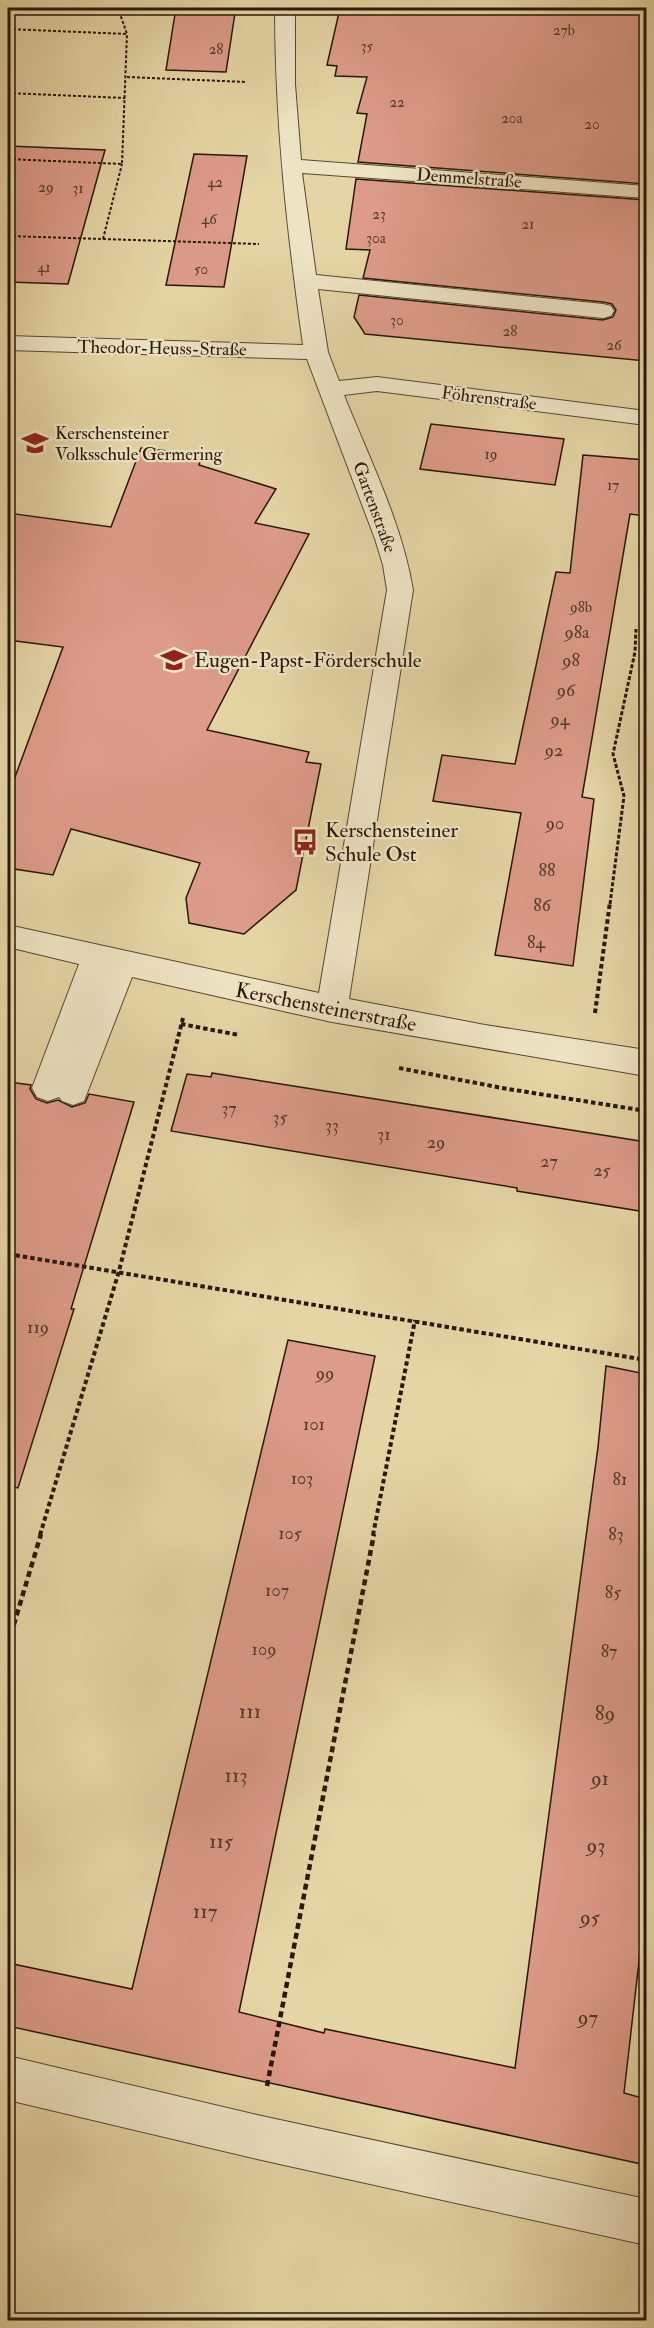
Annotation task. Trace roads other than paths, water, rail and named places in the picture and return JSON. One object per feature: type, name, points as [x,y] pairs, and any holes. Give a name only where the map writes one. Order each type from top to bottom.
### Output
[{"type":"street","name":"Gartenstraße","points":[[285,8],[285,84],[291,166],[316,352],[332,389],[396,565],[400,590],[332,1010]]},
{"type":"street","name":"Demmelstraße","points":[[291,166],[646,192]]},
{"type":"street","points":[[305,281],[603,310]]},
{"type":"street","name":"Theodor-Heuss-Straße","points":[[8,343],[316,352]]},
{"type":"street","name":"Föhrenstraße","points":[[332,389],[377,384],[646,418]]},
{"type":"street","name":"Kerschensteinerstraße","points":[[8,936],[192,980],[332,1010],[646,1063]]},
{"type":"street","points":[[61,1090],[110,960]]},
{"type":"street","points":[[8,2078],[257,2137],[646,2222]]},
{"type":"place","name":"Kerschensteiner Volksschule Germering","points":[[35,443]]},
{"type":"place","name":"Eugen-Papst-Förderschule","points":[[174,660]]},
{"type":"place","name":"Kerschensteiner Schule Ost","points":[[305,842]]}]
